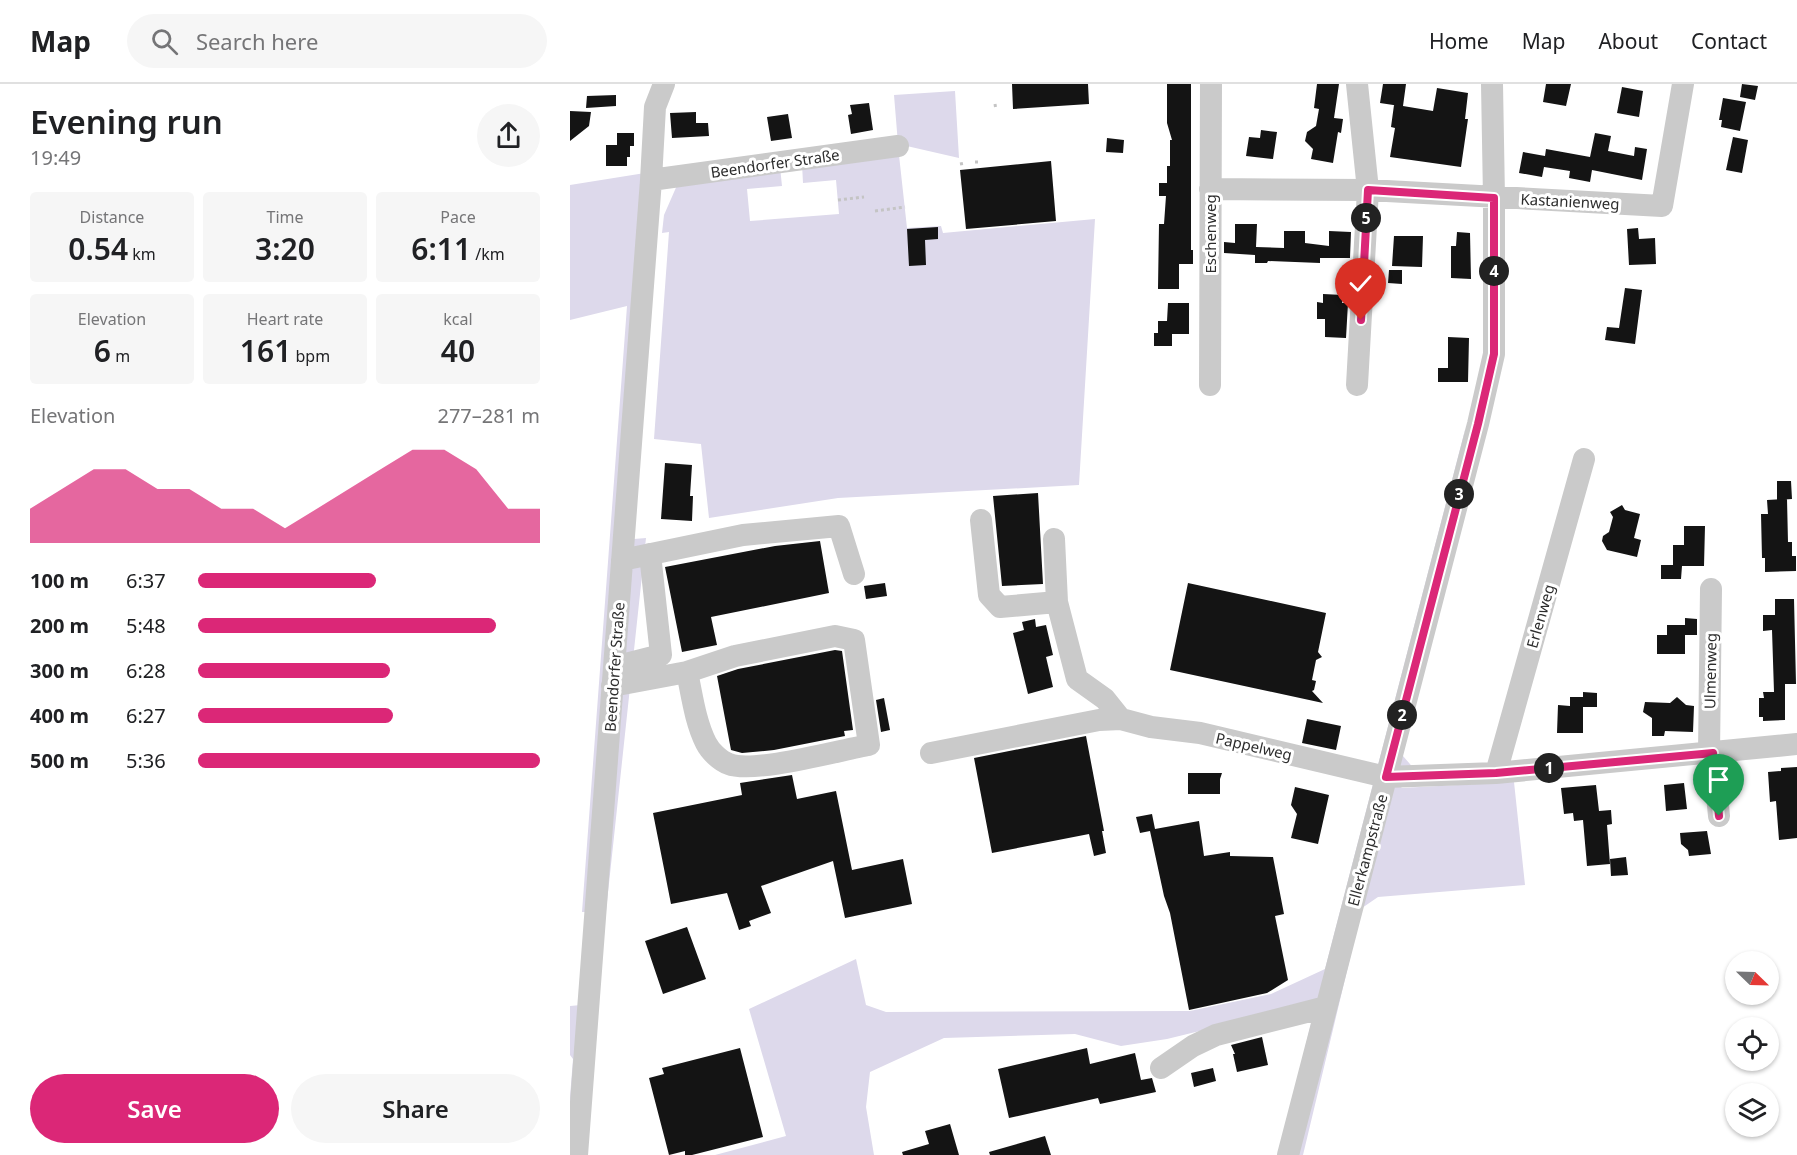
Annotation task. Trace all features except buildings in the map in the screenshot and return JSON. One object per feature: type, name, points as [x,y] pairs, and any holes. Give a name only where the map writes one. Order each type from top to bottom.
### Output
[{"type":"street","name":"Beendorfer Straße","points":[[577,1155],[655,107],[664,84]]},
{"type":"street","name":"Eschenweg","points":[[1210,385],[1211,84]]},
{"type":"street","points":[[1357,84],[1368,190],[1358,385]]},
{"type":"street","name":"Ellerkampstraße","points":[[1288,1155],[1478,424],[1494,354],[1492,84]]},
{"type":"street","name":"Kastanienweg","points":[[1210,189],[1368,190],[1662,206],[1683,84]]},
{"type":"street","name":"Beendorfer Straße","points":[[651,180],[898,146]]},
{"type":"street","name":"Erlenweg","points":[[1496,773],[1584,459]]},
{"type":"street","points":[[981,520],[989,595],[1000,607],[1057,602]]},
{"type":"street","points":[[621,560],[743,535],[839,526],[854,574]]},
{"type":"street","points":[[1054,538],[1057,602],[1077,679],[1105,699],[1121,719]]},
{"type":"street","points":[[613,677],[661,655],[650,554]]},
{"type":"street","name":"Ulmenweg","points":[[1711,589],[1711,753],[1719,816]]},
{"type":"street","points":[[613,677],[687,672],[735,656],[835,636],[854,640],[869,745],[758,767],[730,765],[716,756],[706,745],[687,672]]},
{"type":"street","points":[[931,753],[1099,720],[1121,719]]},
{"type":"street","name":"Pappelweg","points":[[1121,719],[1151,727],[1200,733],[1386,777]]},
{"type":"street","points":[[1386,777],[1496,773],[1797,744]]},
{"type":"street","points":[[1161,1068],[1193,1046],[1216,1035],[1326,1007]]},
{"type":"path","points":[[995,104],[996,110]]},
{"type":"path","points":[[975,162],[981,162]]},
{"type":"path","points":[[960,164],[965,163]]},
{"type":"path","points":[[838,200],[864,197]]},
{"type":"path","points":[[876,211],[905,207]]},
{"type":"shaded area","points":[[955,91],[959,158],[898,144],[894,95]]},
{"type":"shaded area","points":[[898,146],[907,228],[941,226],[943,233],[1095,219],[1079,485],[838,498],[709,518],[701,444],[654,439],[669,232],[662,233],[664,215],[678,183],[780,167],[782,186],[747,189],[750,221],[839,214],[836,180],[803,183],[802,164]]},
{"type":"shaded area","points":[[645,173],[634,539],[646,538],[592,1042],[570,1155],[570,1097],[573,1059],[570,1055],[570,1006],[581,1005],[586,912],[582,912],[627,306],[570,320],[570,185]]},
{"type":"shaded area","points":[[1466,426],[1403,743],[1403,756],[1416,771],[1401,788],[1514,782],[1525,885],[1378,897],[1362,908],[1303,1155],[1279,1155],[1317,999],[1261,1016],[1167,1039],[1121,1046],[1075,1034],[944,1038],[870,1072],[866,1107],[874,1155],[715,1155],[786,1136],[749,1009],[856,959],[866,1005],[886,1012],[1190,1011],[1271,994],[1325,969]]},
{"type":"route","points":[[1361,320],[1368,190],[1494,198],[1494,354],[1478,424],[1386,777],[1496,773],[1713,753],[1719,816]]}]
